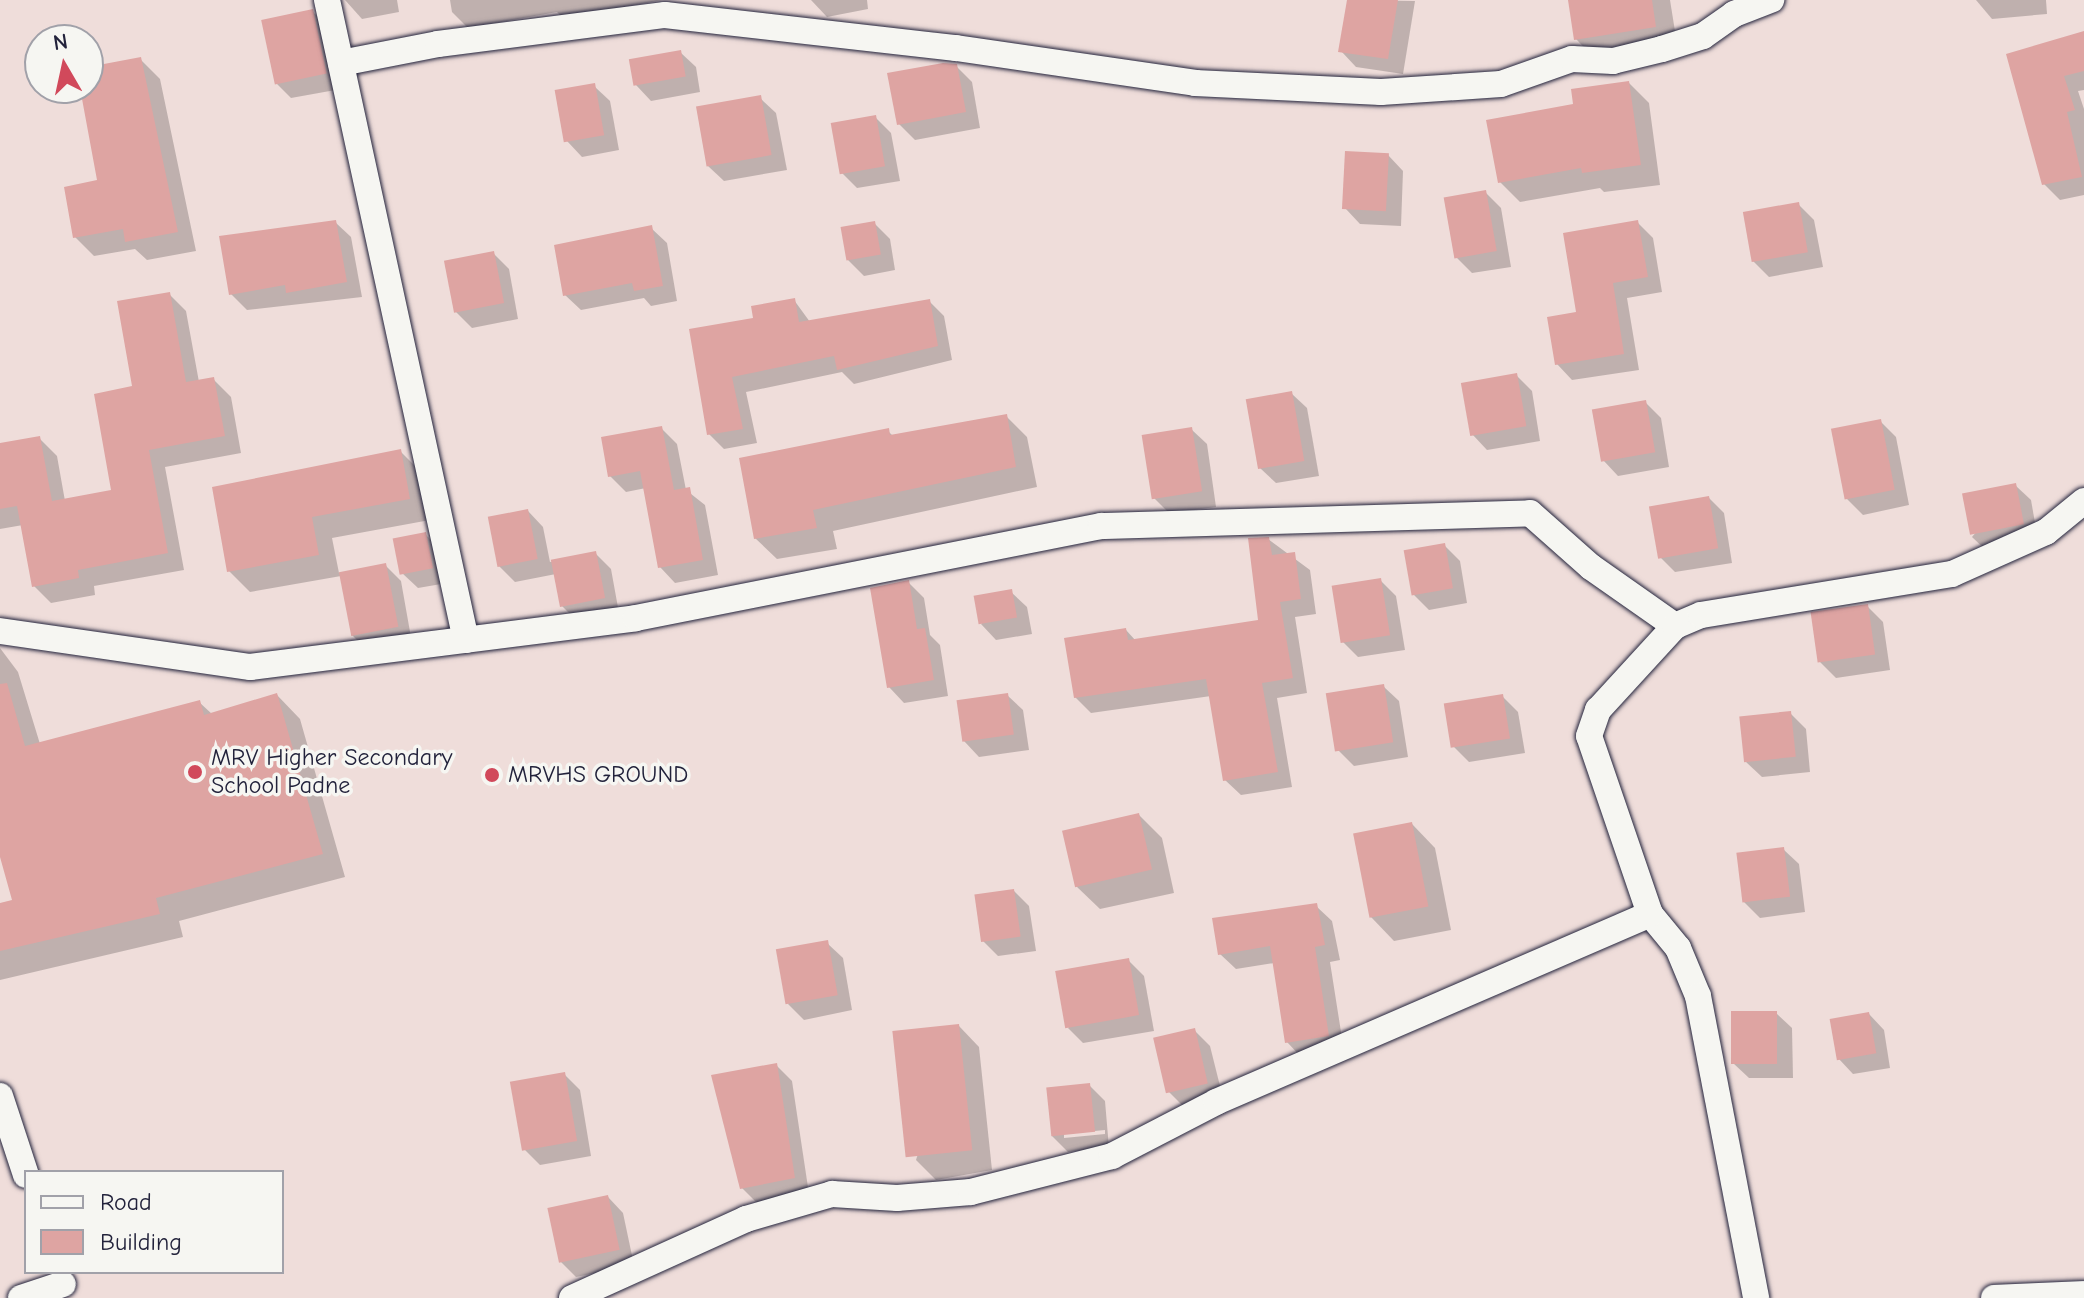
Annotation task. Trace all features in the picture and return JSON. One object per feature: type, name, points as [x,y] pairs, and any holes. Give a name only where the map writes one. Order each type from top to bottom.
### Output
[{"type":"street","points":[[327,0],[466,640]]},
{"type":"street","points":[[341,63],[438,44],[665,15],[956,48],[1195,83],[1381,92],[1501,84],[1572,59],[1613,61],[1703,36],[1734,14],[1771,0]]},
{"type":"street","points":[[1756,1298],[1698,996],[1678,948],[1650,914],[1589,736],[1598,710],[1675,626],[1701,615],[1952,574],[2046,532],[2084,501]]},
{"type":"street","points":[[0,631],[250,667],[636,618],[1101,526],[1530,513],[1591,567],[1675,626]]},
{"type":"street","points":[[572,1298],[746,1219],[832,1194],[897,1198],[971,1192],[1112,1156],[1216,1102],[1650,914]]},
{"type":"street","points":[[0,1096],[24,1170]]},
{"type":"street","points":[[21,1298],[65,1285]]},
{"type":"street","points":[[1994,1298],[2084,1294]]},
{"type":"building","points":[[1347,0],[1398,0],[1388,59],[1338,52]]},
{"type":"building","points":[[1568,0],[1652,0],[1656,27],[1574,40]]},
{"type":"building","points":[[313,9],[327,74],[275,85],[261,20]]},
{"type":"building","points":[[2084,31],[2084,71],[2064,76],[2075,110],[2067,112],[2082,177],[2042,185],[2006,54]]},
{"type":"building","points":[[681,50],[686,77],[633,86],[629,59]]},
{"type":"building","points":[[141,57],[178,232],[125,242],[123,229],[73,238],[64,187],[97,180],[83,104],[104,104],[104,64]]},
{"type":"building","points":[[943,63],[957,64],[966,112],[897,125],[887,73]]},
{"type":"building","points":[[1629,81],[1641,165],[1582,173],[1581,168],[1498,183],[1486,120],[1573,104],[1571,89]]},
{"type":"building","points":[[595,83],[604,135],[564,142],[555,90]]},
{"type":"building","points":[[761,95],[772,155],[707,167],[696,106]]},
{"type":"building","points":[[876,115],[885,166],[840,174],[831,123]]},
{"type":"building","points":[[1345,151],[1389,153],[1386,211],[1342,209]]},
{"type":"building","points":[[1486,190],[1497,251],[1454,259],[1444,197]]},
{"type":"building","points":[[1799,202],[1808,252],[1752,262],[1743,212]]},
{"type":"building","points":[[336,220],[347,282],[286,293],[285,285],[229,295],[219,236]]},
{"type":"building","points":[[1638,220],[1648,277],[1613,283],[1624,354],[1555,365],[1547,317],[1576,312],[1563,233]]},
{"type":"building","points":[[875,221],[881,254],[846,261],[841,227]]},
{"type":"building","points":[[652,225],[663,286],[634,291],[632,283],[563,296],[554,245]]},
{"type":"building","points":[[494,251],[504,303],[454,313],[444,261]]},
{"type":"building","points":[[170,292],[186,382],[214,377],[225,436],[149,450],[168,553],[78,570],[79,578],[32,587],[17,506],[0,509],[0,443],[40,436],[52,501],[111,490],[94,394],[132,386],[117,301]]},
{"type":"building","points":[[795,298],[799,322],[930,299],[938,346],[837,370],[834,356],[732,377],[743,429],[707,435],[689,329],[753,318],[751,306]]},
{"type":"building","points":[[1517,373],[1526,426],[1470,436],[1461,383]]},
{"type":"building","points":[[1292,391],[1304,461],[1258,469],[1246,399]]},
{"type":"building","points":[[1646,400],[1655,452],[1601,462],[1592,410]]},
{"type":"building","points":[[1007,414],[1016,467],[813,510],[817,528],[754,539],[739,458],[889,428],[890,435]]},
{"type":"building","points":[[1881,419],[1895,490],[1845,499],[1831,429]]},
{"type":"building","points":[[662,426],[674,490],[690,487],[703,560],[658,568],[640,471],[608,477],[601,437]]},
{"type":"building","points":[[1192,427],[1202,491],[1152,499],[1142,435]]},
{"type":"building","points":[[401,449],[410,499],[312,517],[319,555],[227,572],[212,487]]},
{"type":"building","points":[[2016,483],[2024,524],[1970,535],[1962,493]]},
{"type":"building","points":[[1709,496],[1718,548],[1658,559],[1649,507]]},
{"type":"building","points":[[528,509],[538,559],[497,567],[488,517]]},
{"type":"building","points":[[426,532],[433,568],[400,575],[393,538]]},
{"type":"building","points":[[1269,537],[1272,555],[1295,552],[1301,599],[1280,602],[1293,678],[1262,683],[1278,772],[1223,781],[1206,679],[1074,698],[1064,638],[1126,628],[1128,640],[1258,620],[1248,538]]},
{"type":"building","points":[[1445,543],[1453,588],[1412,596],[1404,550]]},
{"type":"building","points":[[596,551],[605,598],[560,607],[551,560]]},
{"type":"building","points":[[386,563],[398,627],[351,636],[339,572]]},
{"type":"building","points":[[1381,578],[1390,635],[1341,643],[1332,586]]},
{"type":"building","points":[[909,580],[917,629],[925,628],[934,680],[887,688],[870,588]]},
{"type":"building","points":[[1012,589],[1017,618],[979,624],[974,596]]},
{"type":"building","points":[[1868,604],[1875,655],[1818,663],[1811,612]]},
{"type":"building","points":[[7,683],[25,746],[200,700],[204,715],[277,693],[323,854],[156,898],[160,914],[0,951],[0,903],[12,900],[0,857],[0,684]]},
{"type":"building","points":[[1384,684],[1393,742],[1335,752],[1326,693]]},
{"type":"building","points":[[1008,693],[1014,735],[962,742],[957,700]]},
{"type":"building","points":[[1503,694],[1510,738],[1451,748],[1444,703]]},
{"type":"building","points":[[1791,711],[1796,757],[1744,762],[1739,716]]},
{"type":"building","points":[[1139,813],[1152,870],[1075,887],[1062,831]]},
{"type":"building","points":[[1412,822],[1428,906],[1370,918],[1353,833]]},
{"type":"building","points":[[1784,847],[1790,897],[1742,902],[1736,853]]},
{"type":"building","points":[[1014,889],[1021,937],[981,942],[974,895]]},
{"type":"building","points":[[1317,903],[1325,945],[1315,947],[1329,1036],[1285,1043],[1270,946],[1218,955],[1212,918]]},
{"type":"building","points":[[828,940],[838,995],[786,1004],[776,949]]},
{"type":"building","points":[[1129,958],[1139,1015],[1065,1028],[1055,971]]},
{"type":"building","points":[[1731,1011],[1777,1011],[1777,1064],[1731,1064]]},
{"type":"building","points":[[1869,1012],[1876,1053],[1837,1060],[1830,1019]]},
{"type":"building","points":[[959,1024],[972,1150],[906,1157],[892,1031]]},
{"type":"building","points":[[1195,1028],[1208,1084],[1166,1093],[1153,1038]]},
{"type":"building","points":[[777,1063],[795,1178],[740,1189],[711,1075]]},
{"type":"building","points":[[565,1072],[577,1141],[522,1151],[510,1082]]},
{"type":"building","points":[[1090,1083],[1095,1132],[1051,1136],[1046,1088]]},
{"type":"building","points":[[608,1195],[620,1250],[559,1263],[547,1208]]},
{"type":"place","name":"MRV Higher Secondary School Padne","points":[[195,772]]},
{"type":"place","name":"MRVHS GROUND","points":[[492,775]]}]
